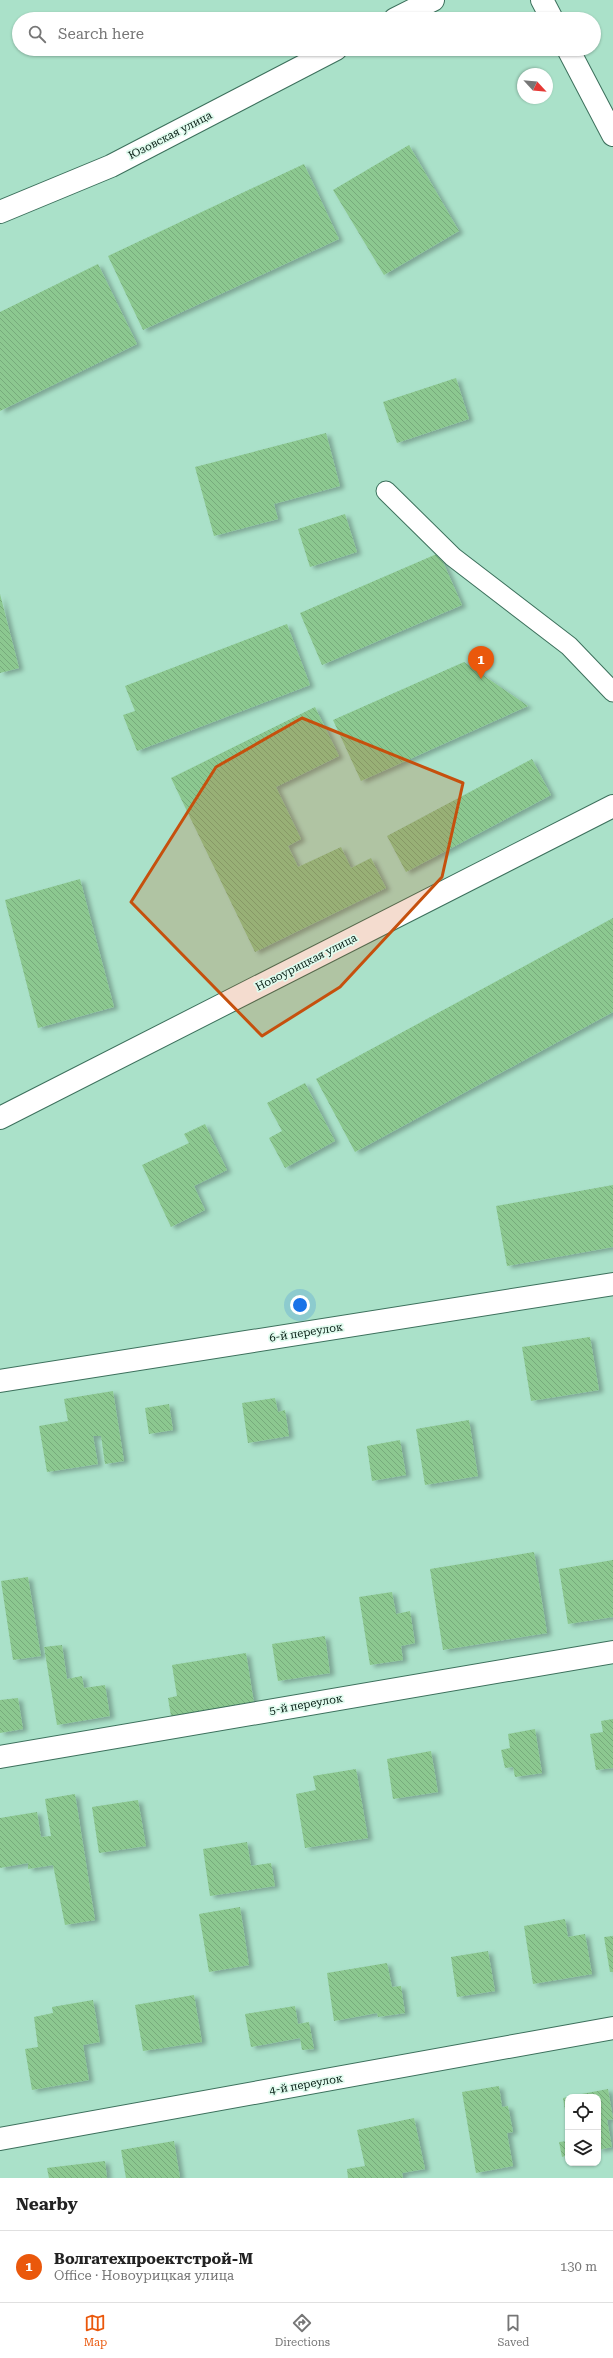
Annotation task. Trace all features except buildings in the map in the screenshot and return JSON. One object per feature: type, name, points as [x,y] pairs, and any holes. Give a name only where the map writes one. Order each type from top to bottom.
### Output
[{"type":"street","points":[[409,12],[433,0]]},
{"type":"street","points":[[542,0],[548,12]]},
{"type":"street","name":"Юзовская улица","points":[[0,212],[111,166],[323,56]]},
{"type":"street","points":[[572,56],[613,135]]},
{"type":"street","name":"Новоурицкая улица","points":[[0,1118],[613,806]]},
{"type":"street","name":"6-й переулок","points":[[0,1381],[613,1284]]},
{"type":"street","name":"5-й переулок","points":[[0,1757],[613,1652]]},
{"type":"street","name":"4-й переулок","points":[[0,2139],[613,2028]]},
{"type":"lane","points":[[386,491],[453,557],[569,646],[613,692]]},
{"type":"highlighted area","points":[[302,718],[463,783],[442,877],[340,987],[262,1036],[131,902],[216,767]]},
{"type":"place","name":"Волгатехпроектстрой-М","points":[[481,679]]}]
